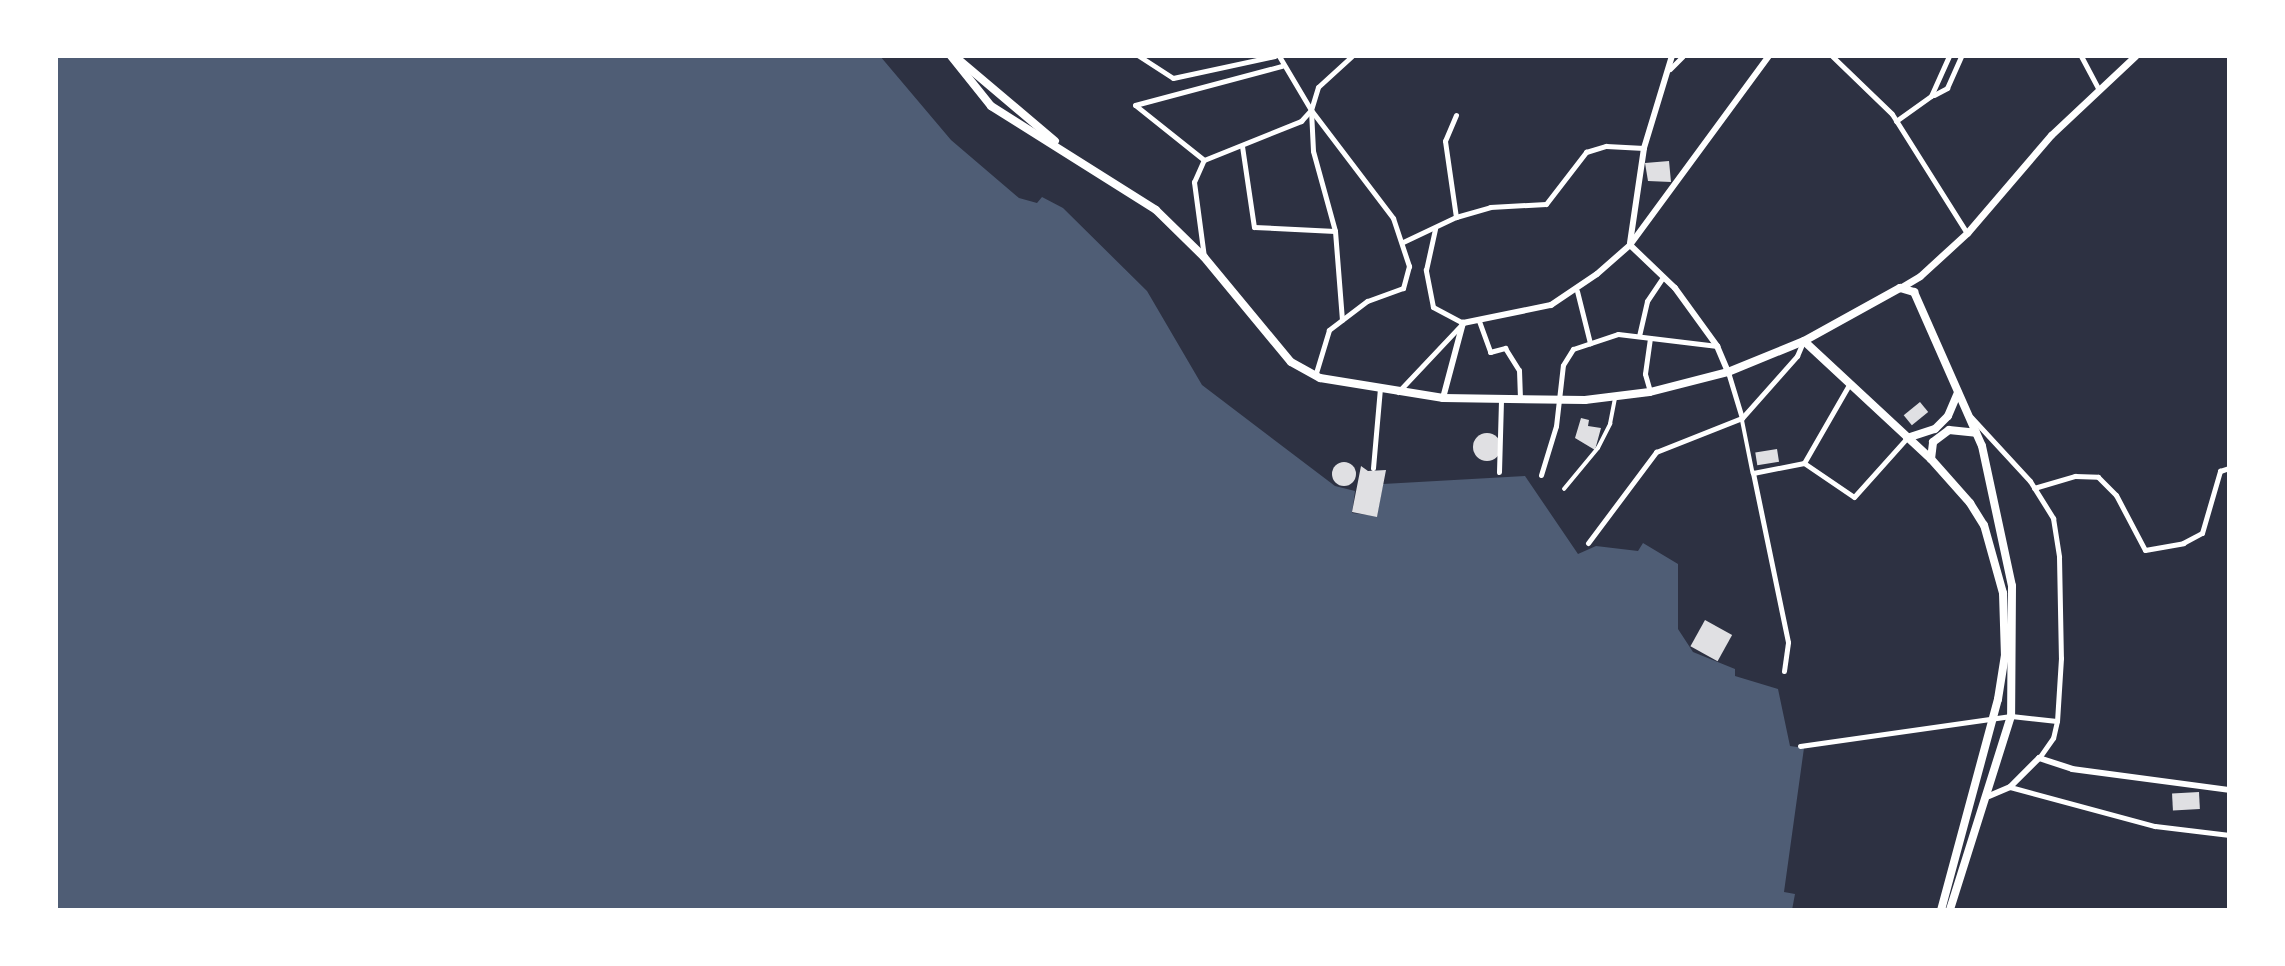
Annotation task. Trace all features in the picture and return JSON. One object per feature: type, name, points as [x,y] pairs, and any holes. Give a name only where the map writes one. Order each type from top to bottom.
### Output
[{"type":"main road","points":[[953,56],[991,106],[1033,136],[1068,152]]},
{"type":"main road","points":[[953,56],[1068,152],[1156,210],[1205,257],[1291,362],[1315,376],[1398,392],[1443,398],[1520,400],[1615,397],[1650,393],[1728,372],[1804,341],[1900,288],[1920,276],[1967,233],[2051,135],[2135,56]]},
{"type":"main road","points":[[1920,276],[1914,292],[1976,433],[2000,513],[2012,586],[2011,716],[1989,796],[1973,830],[1950,910]]},
{"type":"main road","points":[[1900,288],[1914,292]]},
{"type":"main road","points":[[1804,341],[1931,459],[1984,525],[1997,571],[2006,620],[1993,719],[1941,910]]},
{"type":"main road","points":[[1907,438],[1935,429],[1948,416],[1958,393]]},
{"type":"main road","points":[[1931,459],[1933,442],[1949,430],[1976,433]]},
{"type":"street","points":[[1139,56],[1173,78],[1277,56],[1311,110],[1387,208],[1403,242],[1408,281],[1403,288],[1367,301],[1329,330],[1315,376]]},
{"type":"street","points":[[1342,320],[1335,232],[1313,150],[1311,110],[1318,87],[1352,56]]},
{"type":"street","points":[[1630,245],[1644,148],[1672,56]]},
{"type":"street","points":[[1670,69],[1684,56]]},
{"type":"street","points":[[1434,229],[1426,271],[1433,307],[1463,323],[1551,305],[1577,291],[1630,245],[1769,56]]},
{"type":"street","points":[[1832,56],[1896,121],[1967,233]]},
{"type":"street","points":[[1931,96],[1949,56]]},
{"type":"street","points":[[1896,121],[1947,88],[1961,56]]},
{"type":"street","points":[[2081,56],[2099,90]]},
{"type":"street","points":[[1203,160],[1135,105],[1282,66]]},
{"type":"street","points":[[1205,257],[1194,182],[1203,160],[1301,121],[1311,110]]},
{"type":"street","points":[[1456,115],[1445,141],[1456,217]]},
{"type":"street","points":[[1242,145],[1254,227],[1335,232]]},
{"type":"street","points":[[1403,242],[1456,217],[1490,207],[1546,204],[1586,152],[1606,146],[1644,148]]},
{"type":"street","points":[[1630,245],[1663,277],[1717,346],[1728,372],[1742,418],[1788,642],[1784,671]]},
{"type":"street","points":[[1639,336],[1647,301],[1663,277]]},
{"type":"street","points":[[1577,291],[1590,343]]},
{"type":"street","points":[[1479,321],[1490,352],[1505,348],[1519,370],[1520,400]]},
{"type":"street","points":[[1398,392],[1463,323]]},
{"type":"street","points":[[1443,398],[1463,323]]},
{"type":"street","points":[[1541,475],[1567,355],[1590,343],[1618,334],[1717,346]]},
{"type":"street","points":[[1650,338],[1645,374],[1650,393]]},
{"type":"street","points":[[1588,543],[1656,452],[1742,418],[1797,356],[1804,341]]},
{"type":"street","points":[[1804,463],[1850,383]]},
{"type":"street","points":[[1373,468],[1380,388]]},
{"type":"street","points":[[1564,489],[1598,448],[1610,424],[1615,397]]},
{"type":"street","points":[[1499,472],[1501,399]]},
{"type":"street","points":[[1967,412],[2034,488],[2053,519],[2059,557],[2061,658],[2057,721],[2053,738],[2039,758],[2010,787],[1989,796]]},
{"type":"street","points":[[1753,472],[1804,463],[1853,496],[1907,438]]},
{"type":"street","points":[[2034,488],[2076,475],[2098,477],[2116,495],[2145,550],[2183,543],[2202,533],[2220,471],[2229,468]]},
{"type":"street","points":[[1800,746],[2011,716],[2057,721]]},
{"type":"street","points":[[2039,758],[2083,771],[2229,789]]},
{"type":"street","points":[[2010,787],[2155,825],[2229,835]]},
{"type":"water","points":[[56,56],[880,56],[951,140],[1019,198],[1037,203],[1042,197],[1063,208],[1147,291],[1202,385],[1335,486],[1355,491],[1352,513],[1377,516],[1383,484],[1525,476],[1578,554],[1596,546],[1638,551],[1643,543],[1678,564],[1678,629],[1693,652],[1735,669],[1735,676],[1778,689],[1790,746],[1804,748],[1784,892],[1795,894],[1792,910],[56,910]]},
{"type":"building","points":[[1669,161],[1671,182],[1648,181],[1645,163]]},
{"type":"building","points":[[1920,402],[1928,412],[1912,425],[1904,415]]},
{"type":"building","points":[[1581,418],[1589,420],[1588,426],[1601,428],[1595,450],[1575,438]]},
{"type":"building","points":[[1487,433],[1497,437],[1501,447],[1497,457],[1487,461],[1477,457],[1473,447],[1477,437]]},
{"type":"building","points":[[1777,449],[1779,462],[1757,465],[1755,452]]},
{"type":"building","points":[[1344,462],[1352,466],[1356,474],[1352,482],[1344,486],[1336,482],[1332,474],[1336,466]]},
{"type":"building","points":[[1361,466],[1368,471],[1386,470],[1377,517],[1352,512]]},
{"type":"building","points":[[1705,620],[1732,635],[1718,661],[1690,646]]},
{"type":"building","points":[[2199,792],[2200,809],[2173,810],[2172,793]]}]
